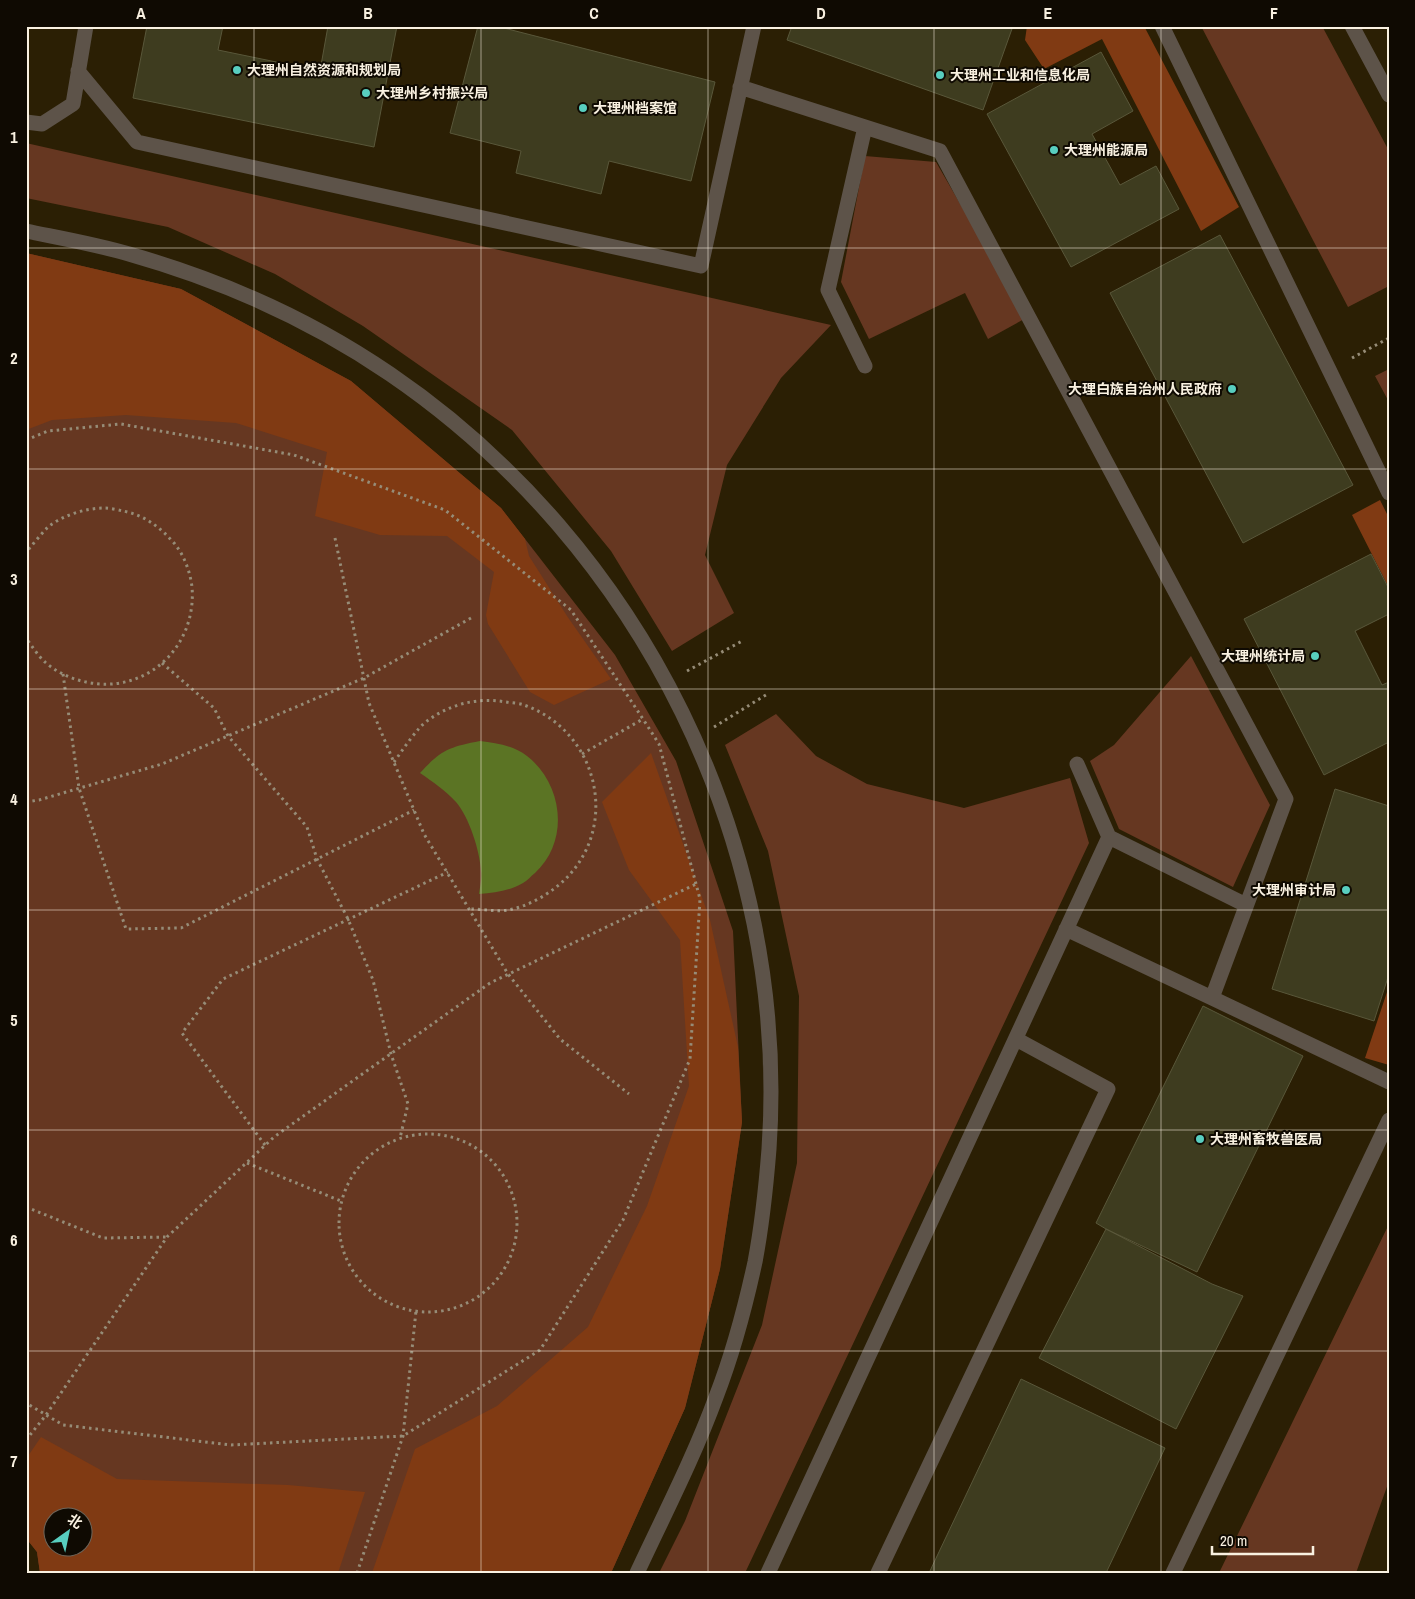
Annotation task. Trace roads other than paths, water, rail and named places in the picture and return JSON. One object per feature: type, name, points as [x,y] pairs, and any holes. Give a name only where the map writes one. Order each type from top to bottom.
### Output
[{"type":"street","points":[[26,122],[42,124],[73,104],[86,26]]},
{"type":"street","points":[[78,71],[137,142],[701,266],[754,26]]},
{"type":"street","points":[[1162,26],[1389,493]]},
{"type":"street","points":[[1352,26],[1389,95]]},
{"type":"street","points":[[740,87],[940,151],[1286,799],[1212,998]]},
{"type":"street","points":[[865,127],[828,290],[865,366]]},
{"type":"street","points":[[26,231],[128,253],[197,276],[280,311],[328,336],[390,374],[448,418],[502,466],[552,518],[609,589],[640,634],[667,682],[706,763],[730,831],[750,900],[762,972],[768,1026],[771,1116],[766,1188],[757,1250],[738,1330],[716,1398],[688,1464],[637,1573]]},
{"type":"street","points":[[1078,764],[1110,837],[1246,905]]},
{"type":"street","points":[[768,1573],[1110,837]]},
{"type":"street","points":[[1066,929],[1389,1082]]},
{"type":"street","points":[[878,1573],[1108,1089],[1016,1039]]},
{"type":"street","points":[[1174,1573],[1389,1120]]},
{"type":"place","name":"大理州自然资源和规划局","points":[[237,70]]},
{"type":"place","name":"大理州工业和信息化局","points":[[940,75]]},
{"type":"place","name":"大理州乡村振兴局","points":[[366,93]]},
{"type":"place","name":"大理州档案馆","points":[[583,108]]},
{"type":"place","name":"大理州能源局","points":[[1054,150]]},
{"type":"place","name":"大理白族自治州人民政府","points":[[1232,389]]},
{"type":"place","name":"大理州统计局","points":[[1315,656]]},
{"type":"place","name":"大理州审计局","points":[[1346,890]]},
{"type":"place","name":"大理州畜牧兽医局","points":[[1200,1139]]}]
